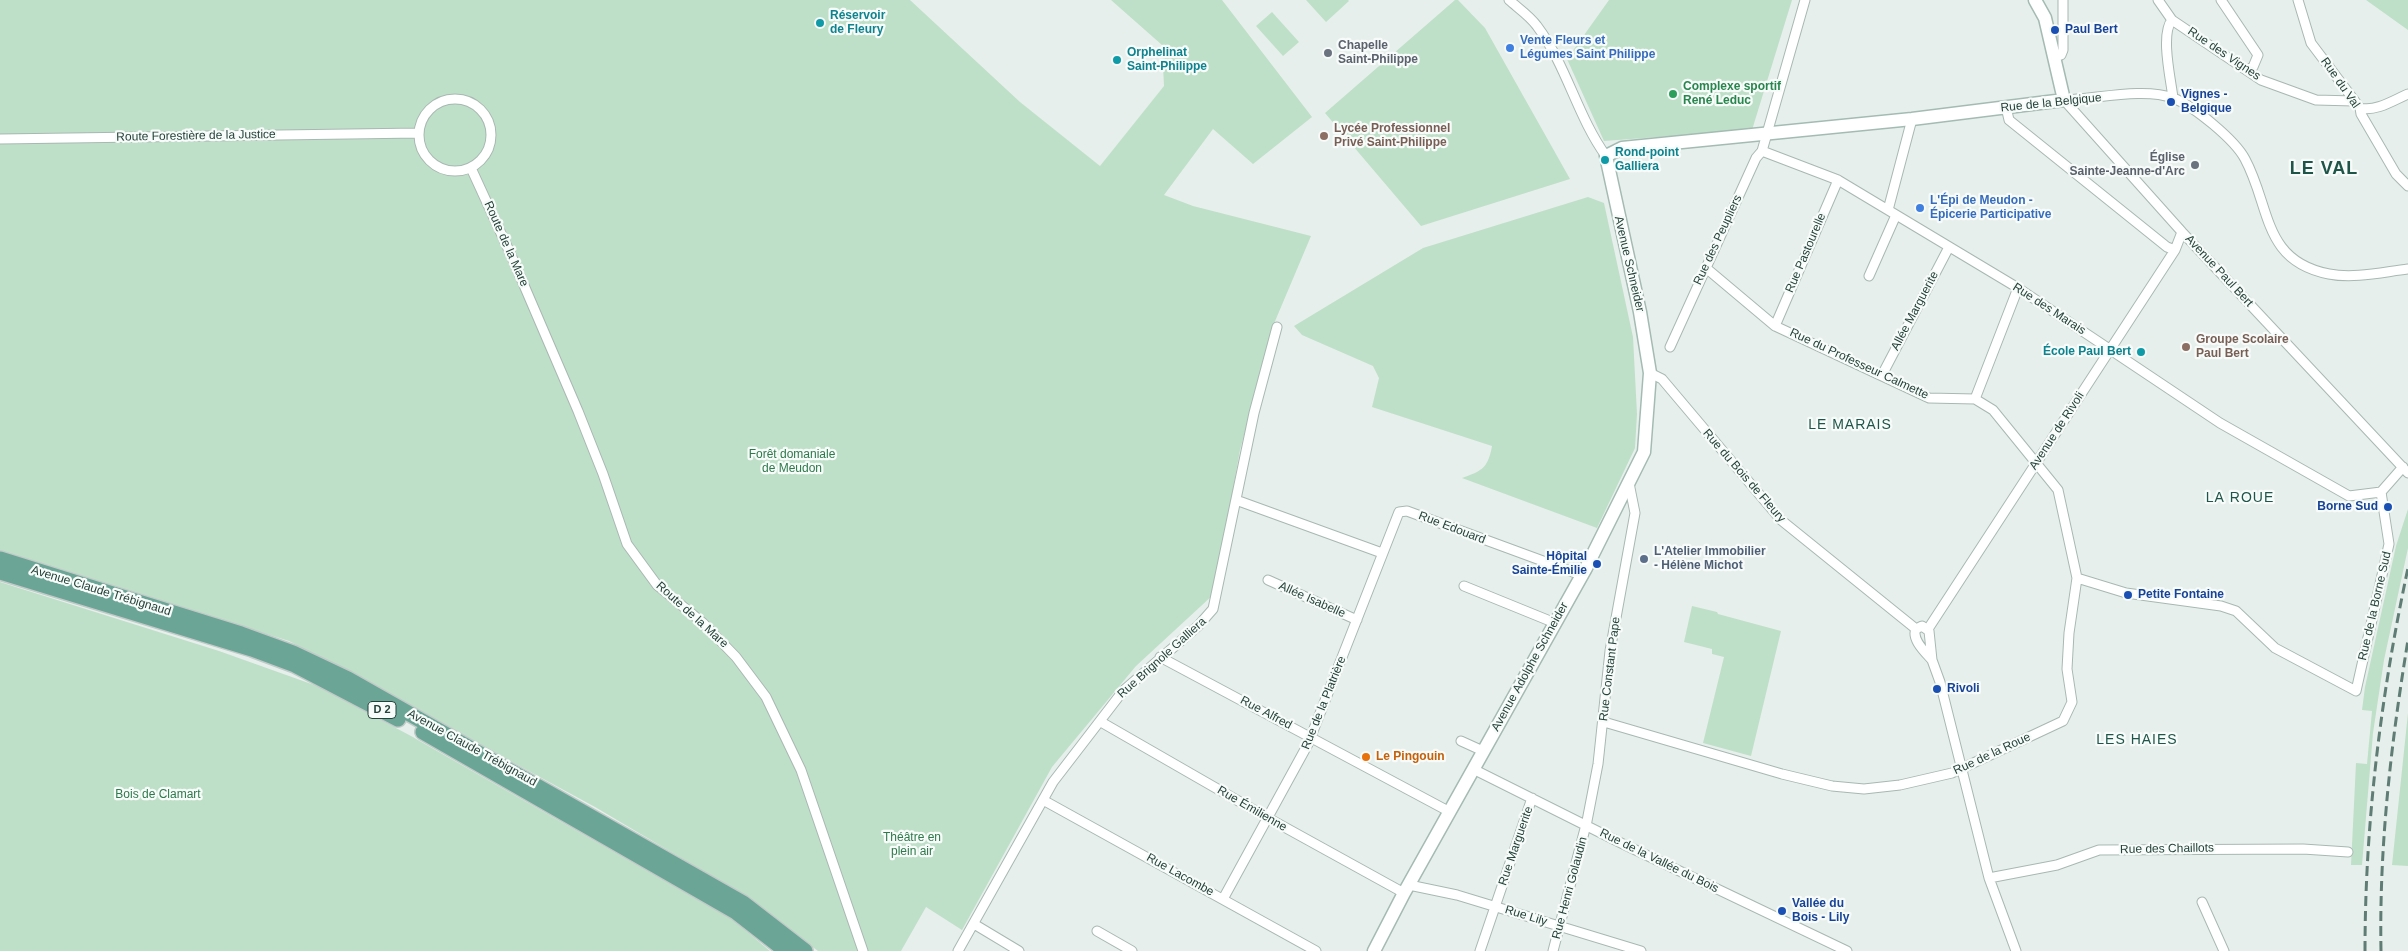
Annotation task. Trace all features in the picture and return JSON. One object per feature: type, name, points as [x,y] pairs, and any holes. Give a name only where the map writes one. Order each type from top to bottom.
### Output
[{"type":"main road","name":"Avenue Claude Trébignaud","points":[[0,560],[242,634],[293,653],[348,679],[743,903],[805,951]]},
{"type":"main road","name":"Avenue Claude Trébignaud","points":[[0,572],[252,649],[295,666],[413,726],[736,912],[786,951]]},
{"type":"street","points":[[1509,0],[1536,25],[1562,65],[1594,140],[1606,156]]},
{"type":"street","name":"Rue des Peupliers","points":[[1670,347],[1756,158],[1762,150],[1805,0]]},
{"type":"street","name":"Avenue Paul Bert","points":[[2034,0],[2045,18],[2064,100],[2182,232],[2405,470]]},
{"type":"street","points":[[2054,57],[2061,55],[2063,50],[2063,0]]},
{"type":"street","points":[[2158,0],[2172,20]]},
{"type":"street","points":[[2221,0],[2258,55],[2253,67],[2247,70]]},
{"type":"street","name":"Rue du Val","points":[[2298,0],[2311,43],[2357,104],[2396,174],[2408,186]]},
{"type":"street","name":"Rue des Vignes","points":[[2173,98],[2166,40],[2169,24],[2172,20],[2261,80],[2298,95],[2316,100],[2357,104],[2367,110],[2408,94]]},
{"type":"street","name":"Rue de la Belgique","points":[[1606,156],[1622,148],[1912,119],[2064,100],[2139,94],[2173,98],[2221,131],[2245,159],[2273,236],[2283,252],[2312,269],[2330,274],[2357,274],[2408,269]]},
{"type":"street","points":[[452,99],[463,100],[478,107],[489,122],[490,144],[480,162],[471,168],[460,172],[448,171],[437,167],[428,160],[421,147],[418,133],[422,119],[431,108],[441,102],[452,99]]},
{"type":"street","points":[[2006,107],[2009,120],[2174,250]]},
{"type":"street","points":[[1888,210],[1912,119]]},
{"type":"street","name":"Route Forestière de la Justice","points":[[0,139],[418,133]]},
{"type":"street","name":"Rue des Marais","points":[[1762,150],[1838,180],[2018,288],[2220,423],[2349,496],[2381,492]]},
{"type":"street","name":"Avenue Schneider","points":[[1606,156],[1640,312],[1650,373]]},
{"type":"street","name":"Route de la Mare","points":[[471,168],[512,255],[578,411],[603,474],[627,544],[657,585],[703,623],[736,656],[766,697],[800,770],[863,951]]},
{"type":"street","name":"Rue Pastourelle","points":[[1775,326],[1838,180]]},
{"type":"street","points":[[1869,276],[1896,215]]},
{"type":"street","name":"Avenue de Rivoli","points":[[1928,634],[2174,250],[2182,232]]},
{"type":"street","name":"Allée Marguerite","points":[[1882,375],[1949,247]]},
{"type":"street","name":"Rue du Professeur Calmette","points":[[1706,268],[1775,326],[1929,398],[1976,399]]},
{"type":"street","points":[[2018,288],[1976,399],[1993,410],[2058,490],[2077,578]]},
{"type":"street","name":"Rue Brignole Galliera","points":[[958,951],[1053,782],[1123,691],[1198,626],[1213,609],[1254,414],[1277,327]]},
{"type":"street","name":"Avenue Adolphe Schneider","points":[[1374,951],[1581,575],[1644,452],[1650,373]]},
{"type":"street","name":"Rue du Bois de Fleury","points":[[1650,373],[1662,379],[1781,520],[1916,629]]},
{"type":"street","points":[[2381,492],[2405,470]]},
{"type":"street","name":"Rue Constant Pape","points":[[1586,826],[1604,722],[1610,651],[1635,513],[1629,483]]},
{"type":"street","name":"Rue de la Borne Sud","points":[[2077,578],[2126,593],[2221,606],[2236,611],[2275,648],[2356,690],[2389,544],[2381,492]]},
{"type":"street","points":[[1236,500],[1382,553]]},
{"type":"street","name":"Rue Edouard","points":[[1382,553],[1397,516],[1402,510],[1581,575]]},
{"type":"street","name":"Rue de la Platrière","points":[[1223,899],[1311,738],[1382,553]]},
{"type":"street","name":"Rue de la Roue","points":[[1604,722],[1782,774],[1832,786],[1864,789],[1882,787],[1961,770],[2063,721],[2072,702],[2068,669],[2069,633],[2077,578]]},
{"type":"street","name":"Allée Isabelle","points":[[1268,580],[1357,620]]},
{"type":"street","points":[[1464,586],[1554,623]]},
{"type":"street","points":[[1932,660],[1920,642],[1914,637],[1916,629],[1922,626],[1928,634],[1932,660],[1940,682],[1989,878],[2016,951]]},
{"type":"street","points":[[1920,642],[1928,634]]},
{"type":"street","name":"Rue Alfred","points":[[1160,657],[1450,812]]},
{"type":"street","name":"Rue Émilienne","points":[[1101,722],[1268,818],[1407,889]]},
{"type":"street","points":[[1461,740],[1483,751]]},
{"type":"street","name":"Rue de la Vallée du Bois","points":[[1473,769],[1828,947],[1847,951]]},
{"type":"street","name":"Rue Marguerite","points":[[1480,951],[1532,798]]},
{"type":"street","name":"Rue Lacombe","points":[[1043,800],[1316,951]]},
{"type":"street","name":"Rue Henri Golaudin","points":[[1554,951],[1586,826]]},
{"type":"street","name":"Rue des Chaillots","points":[[1989,878],[2057,865],[2099,850],[2303,849],[2348,852]]},
{"type":"street","name":"Rue Lily","points":[[1407,889],[1457,895],[1641,951]]},
{"type":"street","points":[[2202,902],[2224,951]]},
{"type":"street","points":[[974,924],[1018,951]]},
{"type":"street","points":[[1097,931],[1132,951]]},
{"type":"green space","name":"Forêt domaniale de Meudon","points":[[0,0],[910,0],[1020,102],[1100,166],[1164,86],[1162,45],[1111,0],[1222,0],[1312,117],[1253,164],[1213,129],[1164,195],[1193,206],[1311,236],[1273,326],[1240,450],[1214,594],[1136,666],[1052,767],[962,930],[926,907],[901,951],[818,951],[747,897],[595,807],[289,641],[0,551]]},
{"type":"green space","points":[[1306,0],[1348,0],[1349,1],[1326,22]]},
{"type":"green space","points":[[1455,0],[1458,0],[1485,28],[1570,179],[1421,226],[1325,113]]},
{"type":"green space","name":"Complexe sportif René Leduc","points":[[1609,0],[1792,0],[1752,130],[1604,141],[1567,59]]},
{"type":"green space","points":[[2366,0],[2408,0],[2408,30]]},
{"type":"green space","points":[[1272,12],[1299,42],[1283,56],[1256,26]]},
{"type":"green space","points":[[1588,197],[1604,203],[1633,337],[1637,414],[1635,448],[1597,528],[1462,478],[1483,468],[1492,446],[1372,407],[1379,378],[1373,366],[1302,335],[1294,326],[1423,248]]},
{"type":"green space","points":[[2408,509],[2408,548],[2384,660],[2373,733],[2362,865],[2351,865],[2356,763],[2367,764],[2372,711],[2362,710],[2365,687],[2396,546]]},
{"type":"green space","name":"Bois de Clamart","points":[[0,582],[219,651],[317,686],[411,736],[733,920],[770,951],[0,951]]},
{"type":"green space","points":[[1692,606],[1781,631],[1751,756],[1703,743],[1724,657],[1712,654],[1712,649],[1684,642]]},
{"type":"green space","points":[[2408,713],[2408,866],[2392,865]]},
{"type":"railway","points":[[2365,951],[2368,854],[2376,758],[2398,615],[2408,568]]},
{"type":"railway","points":[[2381,951],[2382,873],[2387,795],[2396,717],[2408,640]]},
{"type":"place","name":"Réservoir de Fleury","points":[[820,23]]},
{"type":"place","name":"Paul Bert","points":[[2055,30]]},
{"type":"place","name":"Vente Fleurs et Légumes Saint Philippe","points":[[1510,48]]},
{"type":"place","name":"Chapelle Saint-Philippe","points":[[1328,53]]},
{"type":"place","name":"Orphelinat Saint-Philippe","points":[[1117,60]]},
{"type":"place","name":"Complexe sportif René Leduc","points":[[1673,94]]},
{"type":"place","name":"Vignes - Belgique","points":[[2171,102]]},
{"type":"place","name":"Lycée Professionnel Privé Saint-Philippe","points":[[1324,136]]},
{"type":"place","name":"Rond-point Galliera","points":[[1605,160]]},
{"type":"place","name":"Église Sainte-Jeanne-d'Arc","points":[[2195,165]]},
{"type":"place","name":"L'Épi de Meudon - Épicerie Participative","points":[[1920,208]]},
{"type":"place","name":"Groupe Scolaire Paul Bert","points":[[2186,347]]},
{"type":"place","name":"École Paul Bert","points":[[2141,352]]},
{"type":"place","name":"Borne Sud","points":[[2388,507]]},
{"type":"place","name":"L'Atelier Immobilier - Hélène Michot","points":[[1644,559]]},
{"type":"place","name":"Hôpital Sainte-Émilie","points":[[1597,564]]},
{"type":"place","name":"Petite Fontaine","points":[[2128,595]]},
{"type":"place","name":"Rivoli","points":[[1937,689]]},
{"type":"place","name":"Le Pingouin","points":[[1366,757]]},
{"type":"place","name":"Vallée du Bois - Lily","points":[[1782,911]]},
{"type":"district","name":"LE VAL","points":[[2324,169]]},
{"type":"district","name":"LE MARAIS","points":[[1850,425]]},
{"type":"district","name":"LA ROUE","points":[[2240,498]]},
{"type":"district","name":"LES HAIES","points":[[2137,740]]},
{"type":"park label","name":"Théâtre en plein air","points":[[912,845]]}]
